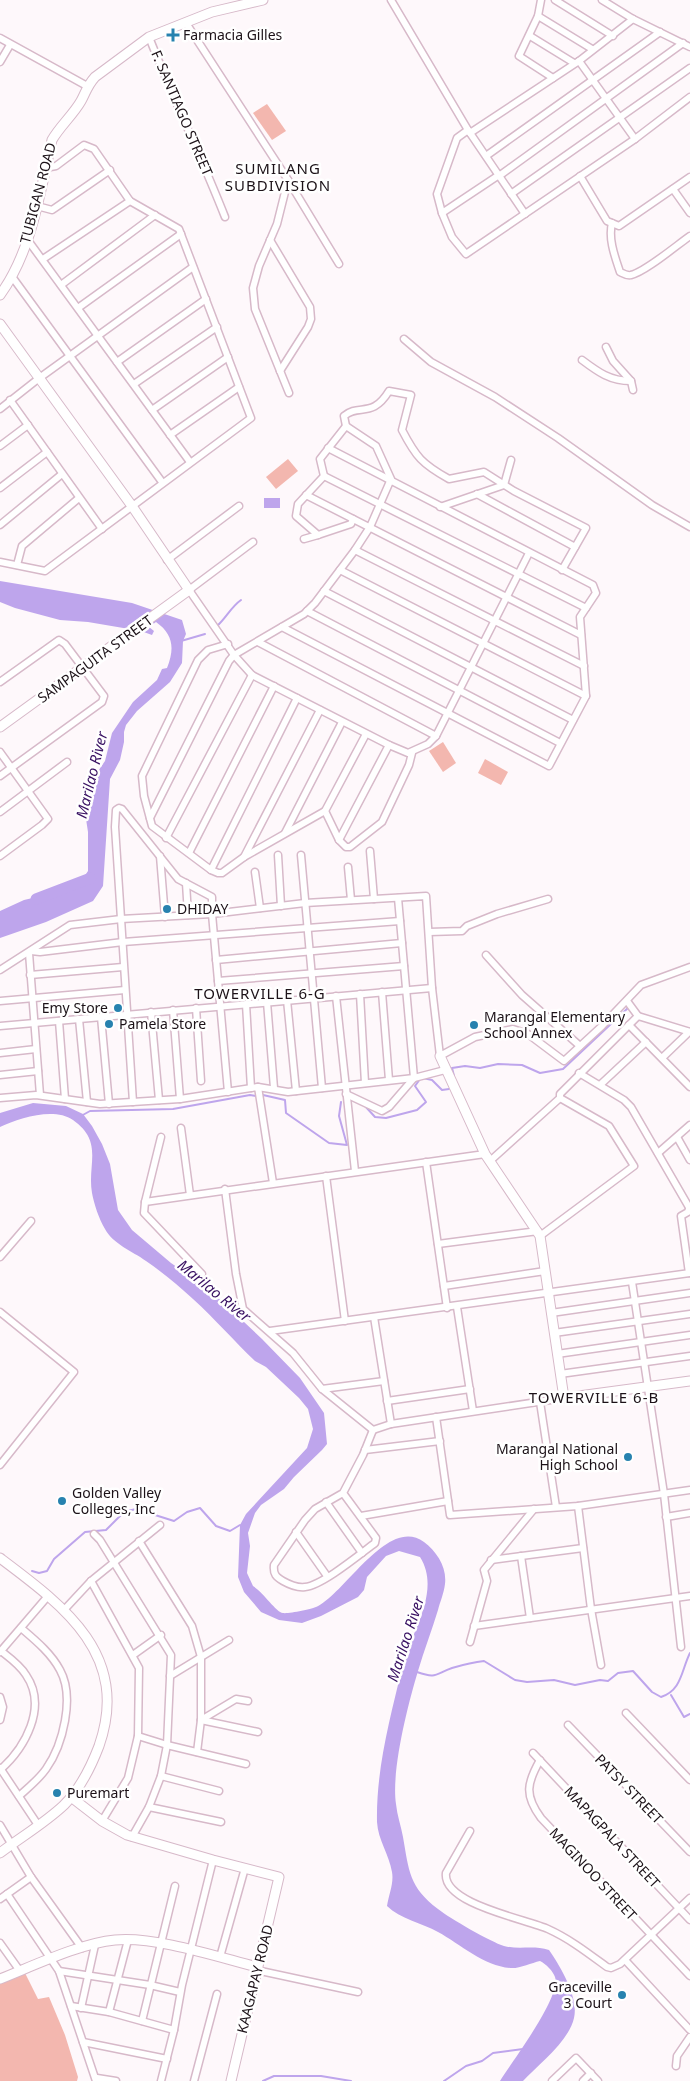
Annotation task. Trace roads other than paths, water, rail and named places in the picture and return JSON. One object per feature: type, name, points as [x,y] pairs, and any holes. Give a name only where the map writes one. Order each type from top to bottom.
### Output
[{"type":"street","name":"TUBIGAN ROAD","points":[[0,295],[13,278],[28,239],[52,140],[58,129],[81,102],[87,86],[95,77],[149,37],[212,12],[263,0]]},
{"type":"street","points":[[392,0],[469,132],[525,214]]},
{"type":"street","points":[[541,0],[538,16],[519,56],[553,78]]},
{"type":"street","points":[[555,0],[613,36]]},
{"type":"street","points":[[602,0],[633,19],[687,45]]},
{"type":"street","points":[[538,16],[592,49]]},
{"type":"street","points":[[633,19],[613,36],[553,78],[457,138],[437,194],[442,213],[452,237],[466,254],[635,139],[690,97]]},
{"type":"street","points":[[186,23],[288,180],[339,264]]},
{"type":"street","points":[[486,156],[660,32]]},
{"type":"street","points":[[530,36],[576,62],[593,80],[635,139]]},
{"type":"street","name":"F. SANTIAGO STREET","points":[[149,37],[168,86],[197,148],[225,217]]},
{"type":"street","points":[[0,38],[87,86]]},
{"type":"street","points":[[0,62],[10,45]]},
{"type":"street","points":[[442,213],[499,176],[606,98],[687,45]]},
{"type":"street","points":[[511,194],[690,68]]},
{"type":"street","points":[[0,562],[45,571],[162,482],[252,418],[179,229],[130,201],[94,149],[84,145],[56,166],[45,168]]},
{"type":"street","points":[[37,206],[52,210],[110,170]]},
{"type":"street","points":[[580,176],[596,206],[607,221],[619,226],[690,177]]},
{"type":"street","points":[[288,180],[283,204],[256,277],[253,298],[260,322],[289,394]]},
{"type":"street","points":[[673,189],[690,213]]},
{"type":"street","points":[[43,259],[130,201]]},
{"type":"street","points":[[60,285],[155,215]]},
{"type":"street","points":[[612,223],[609,234],[620,272],[627,276],[633,275],[645,268],[690,236]]},
{"type":"street","points":[[78,308],[181,234]]},
{"type":"street","points":[[28,239],[190,462]]},
{"type":"street","points":[[270,240],[310,307],[311,319],[308,327],[280,371]]},
{"type":"street","points":[[0,409],[38,378],[193,267]]},
{"type":"street","points":[[13,278],[68,357],[162,482]]},
{"type":"street","points":[[117,362],[206,299]]},
{"type":"street","points":[[0,324],[132,506],[167,560],[234,655],[252,675],[403,752],[412,753],[428,744],[436,736],[529,553]]},
{"type":"street","points":[[134,384],[217,327]]},
{"type":"street","points":[[404,339],[431,362],[495,397],[558,438],[652,505],[690,527]]},
{"type":"street","points":[[606,347],[613,361],[631,381],[634,390]]},
{"type":"street","points":[[152,410],[228,357]]},
{"type":"street","points":[[582,360],[606,377],[619,381],[631,381]]},
{"type":"street","points":[[170,434],[239,387]]},
{"type":"street","points":[[150,818],[218,682],[234,655],[307,611],[355,550],[370,527],[391,478],[376,446],[346,426],[344,416],[348,412],[367,410],[378,405],[389,391],[411,395],[402,430],[414,453],[426,466],[449,479],[484,472],[504,485],[586,528],[562,570]]},
{"type":"street","points":[[10,400],[102,528]]},
{"type":"street","points":[[0,446],[28,425]]},
{"type":"street","points":[[324,476],[320,459],[346,426]]},
{"type":"street","points":[[282,627],[549,766],[586,696],[580,617],[596,593],[596,588],[593,585],[328,448]]},
{"type":"street","points":[[0,488],[47,452]]},
{"type":"street","points":[[504,485],[511,460]]},
{"type":"street","points":[[0,524],[62,474]]},
{"type":"street","points":[[318,535],[296,516],[298,504],[324,476]]},
{"type":"street","points":[[324,476],[586,608]]},
{"type":"street","points":[[440,507],[504,485]]},
{"type":"street","points":[[477,494],[575,547]]},
{"type":"street","points":[[306,495],[581,635]]},
{"type":"street","points":[[17,565],[22,546],[79,498]]},
{"type":"street","points":[[167,560],[239,506]]},
{"type":"street","points":[[304,539],[351,524],[353,519]]},
{"type":"street","points":[[189,590],[253,542]]},
{"type":"street","points":[[355,550],[584,666]]},
{"type":"street","points":[[340,570],[586,696]]},
{"type":"street","name":"SAMPAGUITA STREET","points":[[0,727],[189,590]]},
{"type":"street","points":[[324,591],[573,720]]},
{"type":"street","points":[[307,611],[560,743]]},
{"type":"street","points":[[0,682],[57,640],[65,644],[104,696],[102,702],[0,776]]},
{"type":"street","points":[[258,642],[436,736]]},
{"type":"street","points":[[228,644],[208,650],[198,660],[142,776],[152,826],[212,870],[222,873],[244,857],[325,811],[366,734]]},
{"type":"street","points":[[166,838],[252,675]]},
{"type":"street","points":[[189,853],[274,686]]},
{"type":"street","points":[[212,870],[297,698]]},
{"type":"street","points":[[244,857],[320,710]]},
{"type":"street","points":[[285,834],[342,722]]},
{"type":"street","points":[[339,840],[389,745]]},
{"type":"street","points":[[0,752],[48,818],[42,825],[0,856]]},
{"type":"street","points":[[325,811],[339,840],[346,847],[350,847],[382,822],[409,765],[412,753]]},
{"type":"street","points":[[0,812],[67,762]]},
{"type":"street","points":[[134,1102],[123,967],[115,827],[116,810],[122,808],[178,879],[212,897],[228,1092]]},
{"type":"street","points":[[370,851],[374,899]]},
{"type":"street","points":[[278,854],[280,906]]},
{"type":"street","points":[[301,854],[322,1088]]},
{"type":"street","points":[[160,856],[165,917]]},
{"type":"street","points":[[348,867],[351,900]]},
{"type":"street","points":[[255,872],[260,908]]},
{"type":"street","points":[[186,883],[188,915]]},
{"type":"street","points":[[0,970],[70,925],[121,919],[212,914],[306,903],[426,896],[432,988],[440,1056],[487,1157],[539,1233],[564,1398]]},
{"type":"street","points":[[346,1094],[382,1111],[389,1107],[414,1078],[398,898]]},
{"type":"street","points":[[429,932],[462,931],[467,926],[497,914],[548,899]]},
{"type":"street","points":[[30,952],[123,942],[400,921]]},
{"type":"street","points":[[216,960],[402,943]]},
{"type":"street","points":[[30,952],[30,975],[40,1095]]},
{"type":"street","points":[[486,955],[522,995],[580,1046]]},
{"type":"street","points":[[218,981],[404,966]]},
{"type":"street","points":[[30,975],[123,967]]},
{"type":"street","points":[[440,1056],[475,1037],[513,1029],[528,1034],[564,1061],[627,1001],[641,985],[690,967]]},
{"type":"street","points":[[0,1026],[432,988]]},
{"type":"street","points":[[0,1001],[125,990]]},
{"type":"street","points":[[382,992],[389,1080]]},
{"type":"street","points":[[360,994],[365,1083]]},
{"type":"street","points":[[336,996],[355,1171]]},
{"type":"street","points":[[287,1000],[296,1091]]},
{"type":"street","points":[[627,1001],[638,1016],[689,1032],[662,1058]]},
{"type":"street","points":[[267,1002],[274,1088]]},
{"type":"street","points":[[246,1004],[255,1088],[273,1183]]},
{"type":"street","points":[[196,1008],[201,1081]]},
{"type":"street","points":[[173,1010],[180,1099]]},
{"type":"street","points":[[151,1012],[159,1100]]},
{"type":"street","points":[[145,1202],[355,1171],[487,1157],[560,1098],[560,1094],[638,1016]]},
{"type":"street","points":[[101,1017],[109,1104]]},
{"type":"street","points":[[79,1019],[86,1102]]},
{"type":"street","points":[[59,1021],[65,1099]]},
{"type":"street","points":[[629,1025],[690,1087]]},
{"type":"street","points":[[600,1086],[646,1042]]},
{"type":"street","points":[[0,1053],[36,1049]]},
{"type":"street","points":[[0,1098],[40,1095],[109,1104],[180,1099],[255,1088],[274,1088],[288,1092],[414,1078],[445,1070]]},
{"type":"street","points":[[0,1075],[38,1071]]},
{"type":"street","points":[[270,1331],[457,1307],[689,1273],[681,1216],[690,1209],[631,1107],[580,1073]]},
{"type":"street","points":[[438,1244],[539,1233],[634,1166],[609,1126],[560,1098]]},
{"type":"street","points":[[658,1153],[690,1125]]},
{"type":"street","points":[[181,1128],[190,1195]]},
{"type":"street","points":[[161,1137],[144,1213],[202,1274]]},
{"type":"street","points":[[677,1137],[690,1160]]},
{"type":"street","points":[[426,1162],[447,1308]]},
{"type":"street","points":[[326,1176],[345,1321]]},
{"type":"street","points":[[225,1189],[236,1274],[244,1309],[293,1353],[322,1389],[373,1430]]},
{"type":"street","points":[[0,1257],[31,1221]]},
{"type":"street","points":[[444,1286],[545,1271]]},
{"type":"street","points":[[632,1282],[664,1494],[681,1647]]},
{"type":"street","points":[[551,1313],[690,1294]]},
{"type":"street","points":[[457,1307],[473,1411]]},
{"type":"street","points":[[0,1312],[74,1372],[0,1465]]},
{"type":"street","points":[[554,1333],[690,1314]]},
{"type":"street","points":[[374,1317],[391,1424]]},
{"type":"street","points":[[557,1354],[690,1335]]},
{"type":"street","points":[[560,1374],[690,1356]]},
{"type":"street","points":[[322,1389],[384,1381]]},
{"type":"street","points":[[373,1430],[391,1424],[473,1411],[690,1381]]},
{"type":"street","points":[[387,1401],[470,1389]]},
{"type":"street","points":[[540,1402],[556,1507]]},
{"type":"street","points":[[436,1417],[450,1515],[578,1506],[690,1490]]},
{"type":"street","points":[[343,1493],[376,1538],[375,1543],[327,1576],[306,1587],[294,1587],[276,1576],[273,1571],[274,1566],[296,1532],[315,1509],[343,1493],[366,1450],[373,1430]]},
{"type":"street","points":[[366,1450],[440,1441]]},
{"type":"street","points":[[326,1502],[362,1553]]},
{"type":"street","points":[[361,1516],[448,1502]]},
{"type":"street","points":[[578,1506],[591,1610],[601,1665]]},
{"type":"street","points":[[470,1642],[487,1581],[484,1570],[534,1509]]},
{"type":"street","points":[[666,1517],[690,1513]]},
{"type":"street","points":[[64,1610],[91,1581],[160,1525]]},
{"type":"street","points":[[296,1532],[327,1576]]},
{"type":"street","points":[[94,1534],[100,1540],[171,1655],[167,1745],[161,1776],[149,1807],[132,1837]]},
{"type":"street","points":[[139,1541],[192,1626],[200,1657],[201,1720],[197,1752]]},
{"type":"street","points":[[491,1560],[583,1548]]},
{"type":"street","points":[[521,1556],[530,1618]]},
{"type":"street","points":[[0,1558],[48,1596],[81,1628],[94,1650],[103,1675],[108,1702],[104,1729],[98,1750],[71,1797],[38,1826],[0,1852]]},
{"type":"street","points":[[91,1581],[139,1668],[138,1736],[128,1778],[102,1821]]},
{"type":"street","points":[[38,1826],[0,1769],[20,1749],[26,1739],[33,1715],[34,1703],[31,1683],[26,1674],[0,1652],[48,1596]]},
{"type":"street","points":[[474,1626],[690,1596]]},
{"type":"street","points":[[19,1796],[45,1771],[52,1760],[65,1721],[66,1702],[66,1686],[61,1671],[40,1644],[21,1628]]},
{"type":"street","points":[[133,1655],[160,1635]]},
{"type":"street","points":[[170,1676],[229,1640]]},
{"type":"street","points":[[0,1697],[3,1707],[0,1720]]},
{"type":"street","points":[[201,1720],[236,1699],[248,1701]]},
{"type":"street","points":[[626,1713],[690,1780]]},
{"type":"street","points":[[201,1720],[258,1732]]},
{"type":"street","name":"PATSY STREET","points":[[568,1725],[690,1852]]},
{"type":"street","points":[[138,1736],[246,1764]]},
{"type":"street","name":"MAPAGPALA STREET","points":[[534,1753],[690,1920]]},
{"type":"street","name":"MAGINOO STREET","points":[[540,1760],[528,1792],[532,1806],[541,1818],[690,1976]]},
{"type":"street","points":[[161,1776],[219,1791]]},
{"type":"street","points":[[71,1797],[102,1821],[132,1837],[245,1868],[220,1957]]},
{"type":"street","points":[[149,1807],[221,1822]]},
{"type":"street","points":[[0,1825],[31,1877],[82,1948]]},
{"type":"street","points":[[470,1830],[450,1861],[446,1872],[445,1878],[448,1886],[456,1894],[493,1910],[547,1929],[571,1941],[607,1967],[616,1967],[625,1960],[690,1898]]},
{"type":"street","points":[[161,2081],[174,2030],[180,1992],[213,1860]]},
{"type":"street","name":"KAAGAPAY ROAD","points":[[231,2081],[279,1876],[245,1868]]},
{"type":"street","points":[[0,1899],[31,1877]]},
{"type":"street","points":[[142,2021],[159,1944],[175,1886]]},
{"type":"street","points":[[8,1894],[59,1971],[96,2080],[116,2081]]},
{"type":"street","points":[[0,1979],[82,1948],[114,1940],[128,1940],[191,1950],[358,1992]]},
{"type":"street","points":[[109,2012],[116,1979],[128,1940]]},
{"type":"street","points":[[0,1943],[20,1971]]},
{"type":"street","points":[[80,2008],[95,1945]]},
{"type":"street","points":[[625,1960],[690,2030]]},
{"type":"street","points":[[59,1971],[89,1974],[180,1992]]},
{"type":"street","points":[[194,2081],[217,1994]]},
{"type":"street","points":[[71,2006],[109,2012],[174,2030]]},
{"type":"street","points":[[676,2066],[677,2056],[690,2037]]},
{"type":"street","points":[[83,2042],[167,2059]]},
{"type":"street","points":[[552,2081],[576,2058],[598,2081]]},
{"type":"street","points":[[583,2081],[591,2073]]},
{"type":"waterway","points":[[217,626],[241,600]]},
{"type":"waterway","points":[[181,641],[205,634]]},
{"type":"waterway","name":"Marilao River","points":[[36,899],[91,878]]},
{"type":"waterway","points":[[454,1076],[452,1068],[465,1066],[480,1068],[498,1064],[522,1065],[540,1073],[563,1069],[629,1007]]},
{"type":"waterway","points":[[423,1078],[432,1080],[442,1090],[449,1089]]},
{"type":"waterway","points":[[365,1106],[375,1117],[386,1118],[417,1110],[426,1102],[415,1086],[420,1079]]},
{"type":"waterway","points":[[81,1116],[90,1111],[173,1109],[250,1095],[256,1096]]},
{"type":"waterway","points":[[263,1095],[285,1100],[286,1113],[329,1143],[347,1145],[339,1116],[341,1102]]},
{"type":"waterway","points":[[32,1571],[39,1573],[47,1571],[54,1559],[85,1532],[106,1530],[124,1512],[136,1509],[174,1521],[187,1512],[200,1508],[216,1526],[230,1531],[240,1525]]},
{"type":"waterway","points":[[417,1672],[436,1675],[456,1667],[484,1661],[515,1680],[527,1682],[554,1680],[575,1685],[600,1680],[608,1681],[618,1673],[633,1671],[652,1692],[661,1697],[668,1694],[677,1685],[690,1653]]},
{"type":"waterway","points":[[671,1695],[684,1717],[690,1714]]},
{"type":"waterway","points":[[444,2081],[466,2066],[482,2061],[493,2053],[523,2049]]},
{"type":"waterway","points":[[263,2081],[274,2076],[321,2076],[351,2081]]},
{"type":"place","name":"Farmacia Gilles","points":[[173,35]]},
{"type":"place","name":"DHIDAY","points":[[167,909]]},
{"type":"place","name":"Emy Store","points":[[118,1008]]},
{"type":"place","name":"Pamela Store","points":[[109,1024]]},
{"type":"place","name":"Marangal Elementary School Annex","points":[[474,1025]]},
{"type":"place","name":"Marangal National High School","points":[[628,1457]]},
{"type":"place","name":"Golden Valley Colleges, Inc","points":[[62,1501]]},
{"type":"place","name":"Puremart","points":[[57,1793]]},
{"type":"place","name":"Graceville 3 Court","points":[[622,1995]]},
{"type":"district","name":"SUMILANG SUBDIVISION","points":[[278,178]]},
{"type":"district","name":"TOWERVILLE 6-G","points":[[260,994]]},
{"type":"district","name":"TOWERVILLE 6-B","points":[[594,1398]]}]
